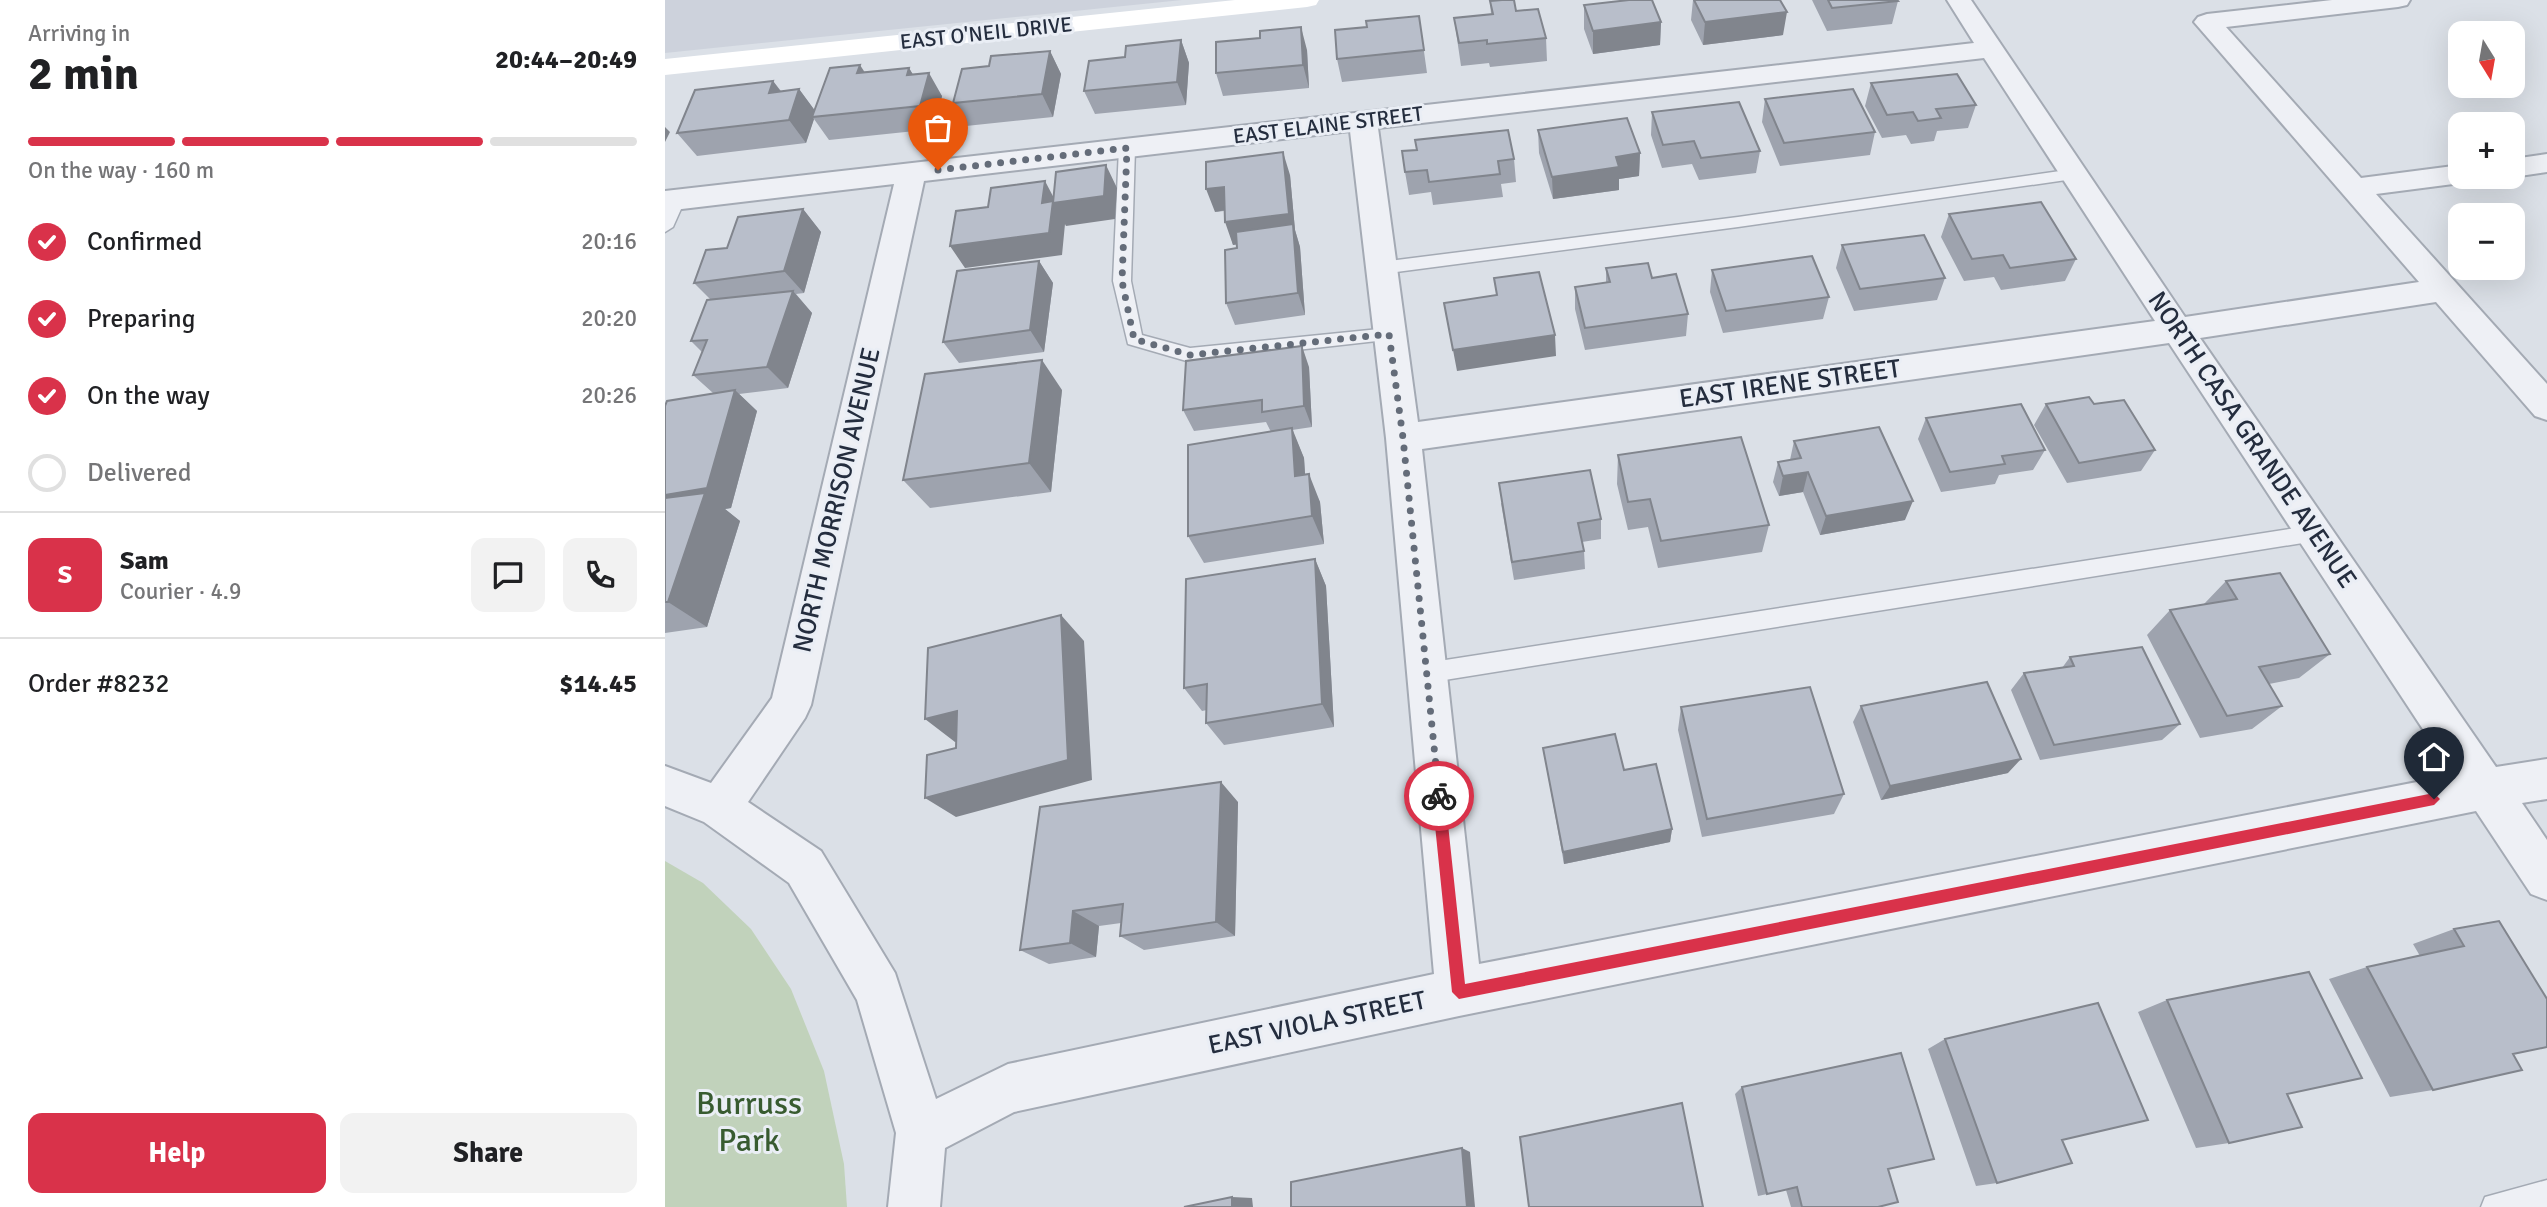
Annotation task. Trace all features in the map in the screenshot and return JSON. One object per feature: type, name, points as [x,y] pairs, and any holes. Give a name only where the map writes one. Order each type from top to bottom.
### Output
[{"type":"street","name":"EAST O'NEIL DRIVE","points":[[665,66],[1307,0]]},
{"type":"street","name":"NORTH CASA GRANDE AVENUE","points":[[1959,0],[2177,330],[2547,878]]},
{"type":"street","points":[[2398,0],[2207,22],[2547,407]]},
{"type":"street","name":"EAST ELAINE STREET","points":[[671,200],[1991,49]]},
{"type":"street","points":[[1363,121],[1403,438],[1459,992]]},
{"type":"street","points":[[2525,166],[2547,163]]},
{"type":"street","name":"NORTH MORRISON AVENUE","points":[[719,807],[791,705],[911,173]]},
{"type":"street","points":[[2353,188],[2448,176]]},
{"type":"street","name":"EAST IRENE STREET","points":[[1403,438],[2177,330],[2441,290]]},
{"type":"street","name":"EAST VIOLA STREET","points":[[921,1133],[1009,1090],[1459,992],[2488,788],[2547,779]]},
{"type":"street","points":[[665,786],[719,807],[805,867],[878,990],[921,1133],[914,1207]]},
{"type":"lane","points":[[1127,148],[1122,281],[1134,339],[1190,355],[1389,334]]},
{"type":"lane","points":[[1381,268],[1725,224],[2074,174]]},
{"type":"lane","points":[[665,227],[671,200]]},
{"type":"lane","points":[[1426,673],[2315,533]]},
{"type":"lane","points":[[2495,1207],[2547,1194]]},
{"type":"shaded area","points":[[665,0],[1182,0],[665,53]]},
{"type":"green space","name":"Burruss Park","points":[[665,861],[703,883],[751,929],[791,989],[824,1071],[844,1164],[847,1207],[665,1207]]},
{"type":"building","points":[[1514,0],[1516,11],[1538,9],[1546,38],[1487,44],[1487,40],[1459,43],[1454,18],[1493,14],[1490,1]]},
{"type":"building","points":[[1652,0],[1661,22],[1593,31],[1584,5]]},
{"type":"building","points":[[1694,0],[1780,0],[1787,12],[1705,22]]},
{"type":"building","points":[[1828,0],[1897,0],[1898,1],[1832,8]]},
{"type":"building","points":[[1419,16],[1424,50],[1337,59],[1335,30],[1367,27],[1366,21]]},
{"type":"building","points":[[1301,27],[1303,65],[1216,73],[1216,42],[1260,38],[1260,31]]},
{"type":"building","points":[[1181,40],[1177,82],[1084,91],[1089,61],[1125,57],[1126,46]]},
{"type":"building","points":[[1050,51],[1042,94],[953,103],[962,69],[989,66],[991,56]]},
{"type":"building","points":[[860,65],[857,73],[909,68],[907,75],[929,73],[920,106],[812,117],[830,68]]},
{"type":"building","points":[[1957,74],[1976,105],[1936,109],[1941,118],[1918,121],[1913,112],[1887,115],[1871,83]]},
{"type":"building","points":[[773,81],[769,93],[799,89],[789,120],[677,133],[695,90]]},
{"type":"building","points":[[1853,89],[1875,132],[1784,143],[1765,99]]},
{"type":"building","points":[[1739,102],[1760,151],[1701,158],[1694,141],[1663,145],[1652,112]]},
{"type":"building","points":[[1627,118],[1640,153],[1616,157],[1619,167],[1552,177],[1538,130]]},
{"type":"building","points":[[1508,130],[1514,159],[1498,161],[1500,174],[1429,182],[1427,170],[1405,172],[1402,151],[1417,150],[1415,140]]},
{"type":"building","points":[[1283,152],[1289,214],[1225,222],[1224,187],[1206,189],[1206,162]]},
{"type":"building","points":[[1106,165],[1104,196],[1053,203],[1056,172]]},
{"type":"building","points":[[1045,181],[1042,203],[1053,201],[1049,233],[950,246],[956,211],[988,207],[991,188]]},
{"type":"building","points":[[2041,202],[2076,259],[2010,268],[2003,255],[1972,259],[1949,214]]},
{"type":"building","points":[[803,209],[784,271],[694,283],[706,250],[727,248],[738,217]]},
{"type":"building","points":[[1293,224],[1298,293],[1226,303],[1225,250],[1237,248],[1236,232]]},
{"type":"building","points":[[1924,235],[1945,278],[1860,289],[1842,245]]},
{"type":"building","points":[[1812,256],[1829,297],[1726,311],[1712,270]]},
{"type":"building","points":[[1039,261],[1030,330],[943,342],[957,271]]},
{"type":"building","points":[[1648,263],[1652,278],[1676,274],[1688,314],[1585,328],[1575,287],[1610,282],[1606,268]]},
{"type":"building","points":[[1539,272],[1555,335],[1453,350],[1444,303],[1497,295],[1494,278]]},
{"type":"building","points":[[793,291],[767,367],[693,375],[707,340],[691,341],[707,300]]},
{"type":"building","points":[[1302,346],[1304,406],[1262,412],[1262,400],[1183,410],[1186,361]]},
{"type":"building","points":[[1042,360],[1029,463],[903,480],[925,374]]},
{"type":"building","points":[[735,390],[707,488],[665,495],[667,401]]},
{"type":"building","points":[[2089,397],[2094,404],[2124,400],[2155,450],[2079,463],[2046,404]]},
{"type":"building","points":[[2021,404],[2045,450],[2002,456],[2005,464],[1950,472],[1926,418]]},
{"type":"building","points":[[1879,427],[1913,501],[1826,516],[1808,472],[1783,476],[1778,462],[1801,458],[1794,441]]},
{"type":"building","points":[[1292,428],[1295,476],[1309,474],[1312,516],[1188,536],[1188,445]]},
{"type":"building","points":[[1741,437],[1769,525],[1661,541],[1650,499],[1628,502],[1618,455]]},
{"type":"building","points":[[1590,470],[1601,519],[1578,523],[1584,551],[1512,562],[1499,483]]},
{"type":"building","points":[[705,493],[668,602],[665,602],[665,498]]},
{"type":"building","points":[[1315,559],[1322,704],[1206,723],[1207,684],[1184,688],[1186,579]]},
{"type":"building","points":[[2280,573],[2330,654],[2259,667],[2282,706],[2227,716],[2170,610],[2237,599],[2226,581]]},
{"type":"building","points":[[1061,615],[1068,760],[925,798],[927,755],[956,748],[957,711],[925,719],[928,648]]},
{"type":"building","points":[[2142,647],[2180,724],[2054,745],[2024,673],[2074,666],[2070,657]]},
{"type":"building","points":[[1987,682],[2021,759],[1890,786],[1861,706]]},
{"type":"building","points":[[1810,687],[1844,794],[1707,819],[1681,707]]},
{"type":"building","points":[[1615,734],[1624,770],[1656,764],[1672,829],[1563,852],[1543,748]]},
{"type":"building","points":[[1221,782],[1216,922],[1120,936],[1123,904],[1073,911],[1070,943],[1020,950],[1040,807]]},
{"type":"building","points":[[2499,921],[2547,999],[2547,1047],[2513,1054],[2522,1070],[2433,1090],[2367,967],[2464,946],[2454,929]]},
{"type":"building","points":[[2309,972],[2362,1078],[2287,1094],[2302,1127],[2229,1143],[2167,1000]]},
{"type":"building","points":[[2098,1003],[2148,1120],[2062,1140],[2072,1163],[1997,1183],[1945,1039]]},
{"type":"building","points":[[1901,1053],[1934,1159],[1888,1169],[1898,1202],[1878,1207],[1802,1207],[1797,1187],[1767,1194],[1742,1087]]},
{"type":"building","points":[[1682,1103],[1703,1207],[1529,1207],[1520,1137]]},
{"type":"building","points":[[1462,1148],[1467,1207],[1291,1207],[1291,1182]]},
{"type":"building","points":[[1232,1197],[1232,1207],[1184,1207]]},
{"type":"way so far","points":[[938,170],[1127,148],[1122,281],[1134,339],[1190,355],[1389,334],[1403,438],[1439,796]]},
{"type":"route","points":[[1439,796],[1459,992],[2434,799]]}]
